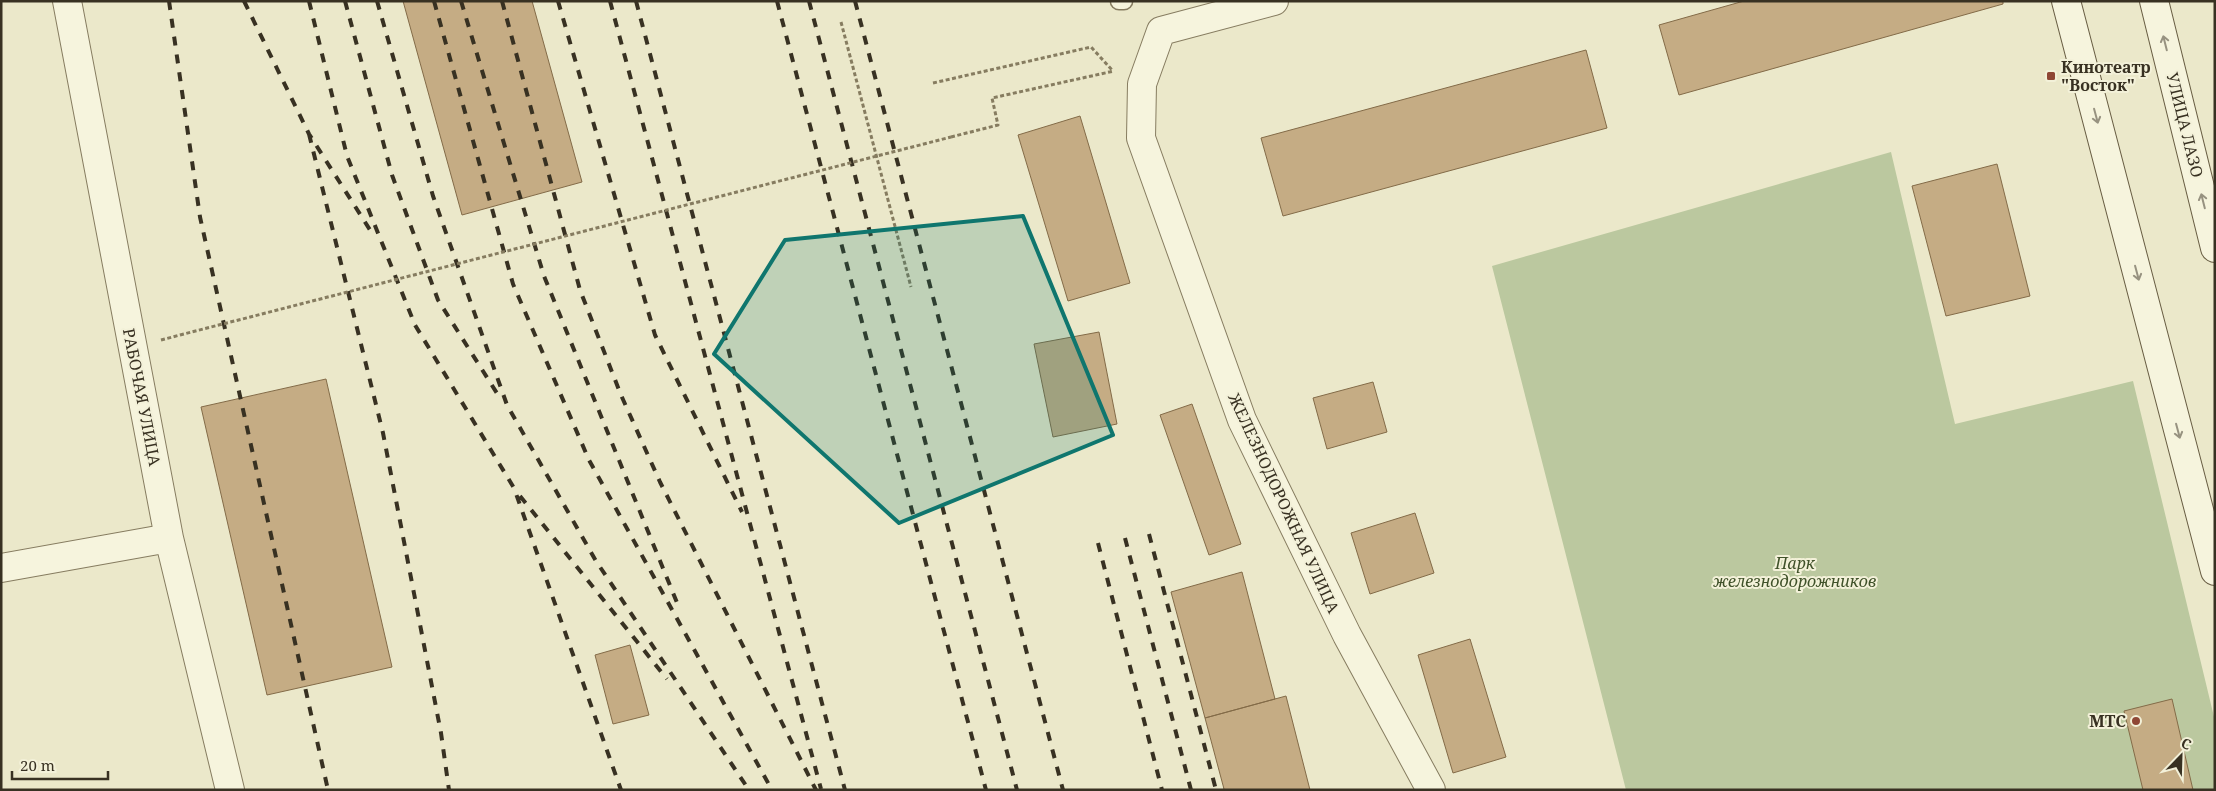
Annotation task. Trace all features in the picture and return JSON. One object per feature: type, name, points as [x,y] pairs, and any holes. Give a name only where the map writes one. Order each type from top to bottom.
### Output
[{"type":"street","name":"РАБОЧАЯ УЛИЦА","points":[[67,1],[169,538],[230,790]]},
{"type":"street","name":"ЖЕЛЕЗНОДОРОЖНАЯ УЛИЦА","points":[[1274,1],[1161,31],[1142,84],[1141,138],[1242,420],[1347,636],[1431,790]]},
{"type":"street","points":[[2066,1],[2215,571]]},
{"type":"street","name":"УЛИЦА ЛАЗО","points":[[2154,1],[2215,248]]},
{"type":"street","points":[[1,568],[169,538]]},
{"type":"lane","points":[[1119,1],[1124,1]]},
{"type":"path","points":[[841,22],[911,287]]},
{"type":"path","points":[[933,83],[1091,47],[1113,71]]},
{"type":"path","points":[[152,343],[998,125],[992,98],[1113,71],[1120,66]]},
{"type":"highlighted area","points":[[1023,216],[1113,435],[899,523],[714,354],[785,240]]},
{"type":"green space","name":"Парк железнодорожников","points":[[1891,152],[1955,424],[2133,381],[2215,721],[2215,790],[1626,790],[1492,266]]},
{"type":"building","points":[[403,1],[532,1],[582,182],[462,215]]},
{"type":"building","points":[[1744,1],[2003,1],[2003,4],[1679,95],[1659,25]]},
{"type":"building","points":[[1586,50],[1607,128],[1283,216],[1261,138]]},
{"type":"building","points":[[1080,116],[1130,283],[1068,301],[1018,135]]},
{"type":"building","points":[[1997,164],[2030,296],[1946,316],[1912,186]]},
{"type":"building","points":[[1099,332],[1117,424],[1053,437],[1034,344]]},
{"type":"building","points":[[326,379],[392,667],[267,695],[201,407]]},
{"type":"building","points":[[1373,382],[1387,432],[1327,449],[1313,398]]},
{"type":"building","points":[[1192,404],[1241,544],[1209,555],[1160,415]]},
{"type":"building","points":[[1415,513],[1434,573],[1370,594],[1351,533]]},
{"type":"building","points":[[1242,572],[1275,699],[1205,718],[1171,592]]},
{"type":"building","points":[[1470,639],[1506,757],[1453,773],[1418,655]]},
{"type":"building","points":[[630,645],[649,715],[613,724],[595,655]]},
{"type":"building","points":[[1286,696],[1310,790],[1221,790],[1224,789],[1205,718]]},
{"type":"building","points":[[2172,699],[2193,790],[2143,790],[2124,711]]},
{"type":"railway","points":[[169,1],[200,217],[328,790]]},
{"type":"railway","points":[[244,1],[309,134],[372,233]]},
{"type":"railway","points":[[309,1],[347,156],[415,325],[514,488],[621,790]]},
{"type":"railway","points":[[345,1],[392,175],[438,300],[500,398]]},
{"type":"railway","points":[[377,1],[433,196],[507,405],[596,561],[749,790]]},
{"type":"railway","points":[[434,1],[513,284],[589,460],[772,790]]},
{"type":"railway","points":[[461,1],[544,276],[680,610]]},
{"type":"railway","points":[[502,1],[580,290],[621,395],[660,482],[816,790]]},
{"type":"railway","points":[[558,1],[655,335],[742,512]]},
{"type":"railway","points":[[610,1],[821,789]]},
{"type":"railway","points":[[636,1],[845,790]]},
{"type":"railway","points":[[777,1],[986,790]]},
{"type":"railway","points":[[809,1],[1017,790]]},
{"type":"railway","points":[[855,1],[1063,790]]},
{"type":"railway","points":[[309,134],[383,433],[441,733],[449,790]]},
{"type":"railway","points":[[520,496],[667,679]]},
{"type":"railway","points":[[1149,534],[1216,790]]},
{"type":"railway","points":[[1125,538],[1191,790]]},
{"type":"railway","points":[[1098,543],[1162,790]]},
{"type":"place","name":"Кинотеатр \"Восток\"","points":[[2051,76]]},
{"type":"place","name":"МТС","points":[[2136,721]]}]
